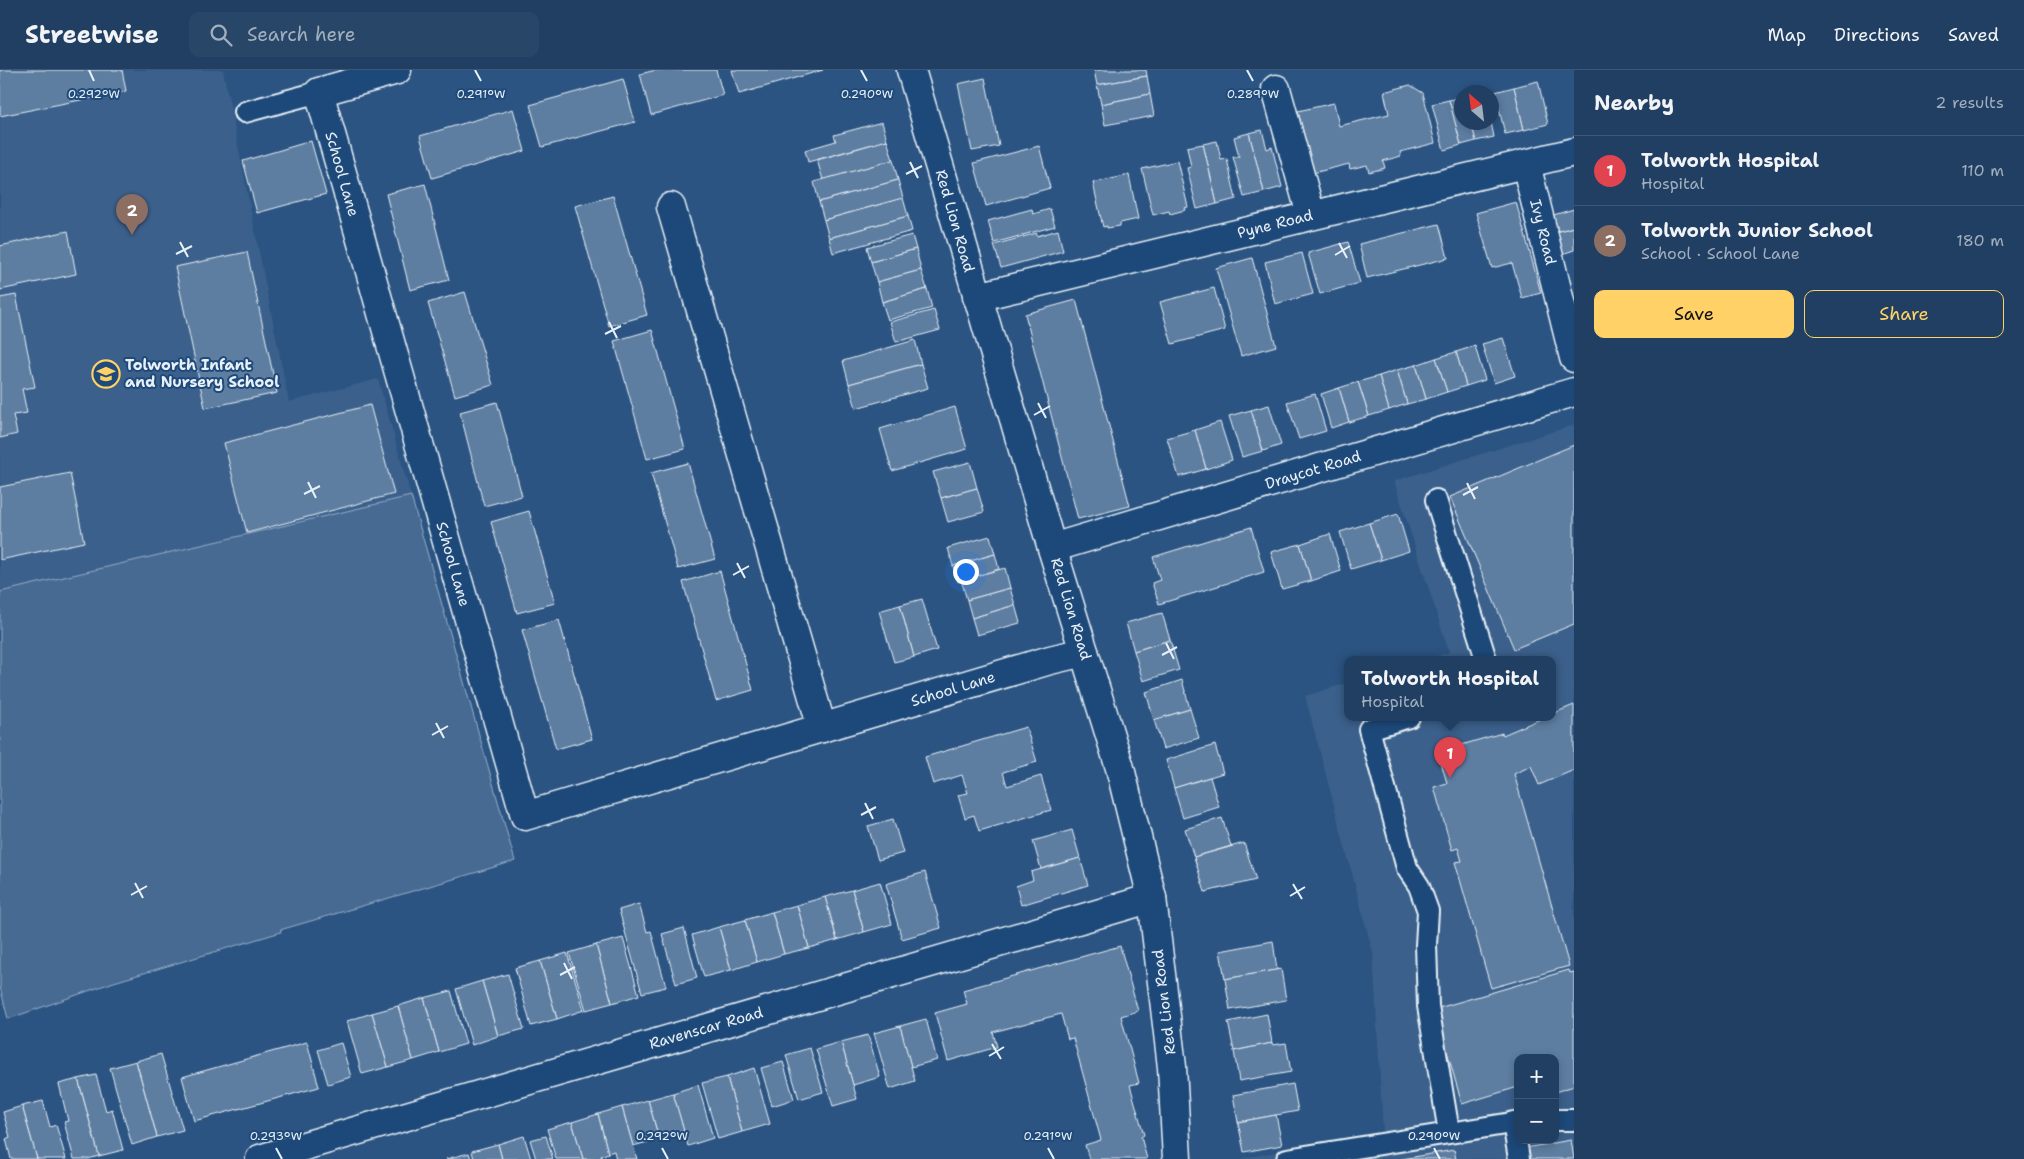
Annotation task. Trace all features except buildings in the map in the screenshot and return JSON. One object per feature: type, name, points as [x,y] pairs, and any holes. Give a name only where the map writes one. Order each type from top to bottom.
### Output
[{"type":"street","points":[[319,92],[397,70]]},
{"type":"street","name":"Red Lion Road","points":[[911,70],[1052,548],[1120,768],[1152,898],[1172,1067],[1177,1159]]},
{"type":"street","points":[[1276,89],[1311,215]]},
{"type":"street","name":"School Lane","points":[[319,92],[525,816],[1050,660],[1084,652]]},
{"type":"street","name":"Pyne Road","points":[[977,297],[1574,152]]},
{"type":"street","name":"Ivy Road","points":[[1526,164],[1574,358]]},
{"type":"street","points":[[672,207],[822,728]]},
{"type":"street","name":"Draycot Road","points":[[1052,548],[1574,392]]},
{"type":"street","name":"Ravenscar Road","points":[[260,1159],[1152,898]]},
{"type":"lane","points":[[245,112],[319,92]]},
{"type":"lane","points":[[1436,500],[1485,656]]},
{"type":"lane","points":[[1396,721],[1369,729],[1407,868],[1419,886],[1428,911],[1426,945],[1428,1006],[1449,1132]]},
{"type":"lane","points":[[1559,1120],[1574,1120]]},
{"type":"lane","points":[[1287,1159],[1514,1122]]},
{"type":"lane","points":[[1517,1144],[1519,1159]]},
{"type":"shaded area","points":[[0,70],[223,70],[289,402],[378,379],[411,496],[0,592]]},
{"type":"shaded area","points":[[1574,425],[1574,1159],[1238,1159],[1383,1133],[1373,953],[1305,696],[1344,684],[1344,721],[1556,721],[1556,656],[1437,656],[1449,652],[1394,481]]},
{"type":"shaded area","points":[[411,496],[515,861],[280,930],[281,932],[114,982],[8,1019],[0,987],[0,592]]},
{"type":"place","name":"Tolworth Junior School","points":[[132,235]]},
{"type":"place","name":"Tolworth Infant and Nursery School","points":[[106,374]]},
{"type":"place","name":"Tolworth Hospital","points":[[1450,778]]}]
